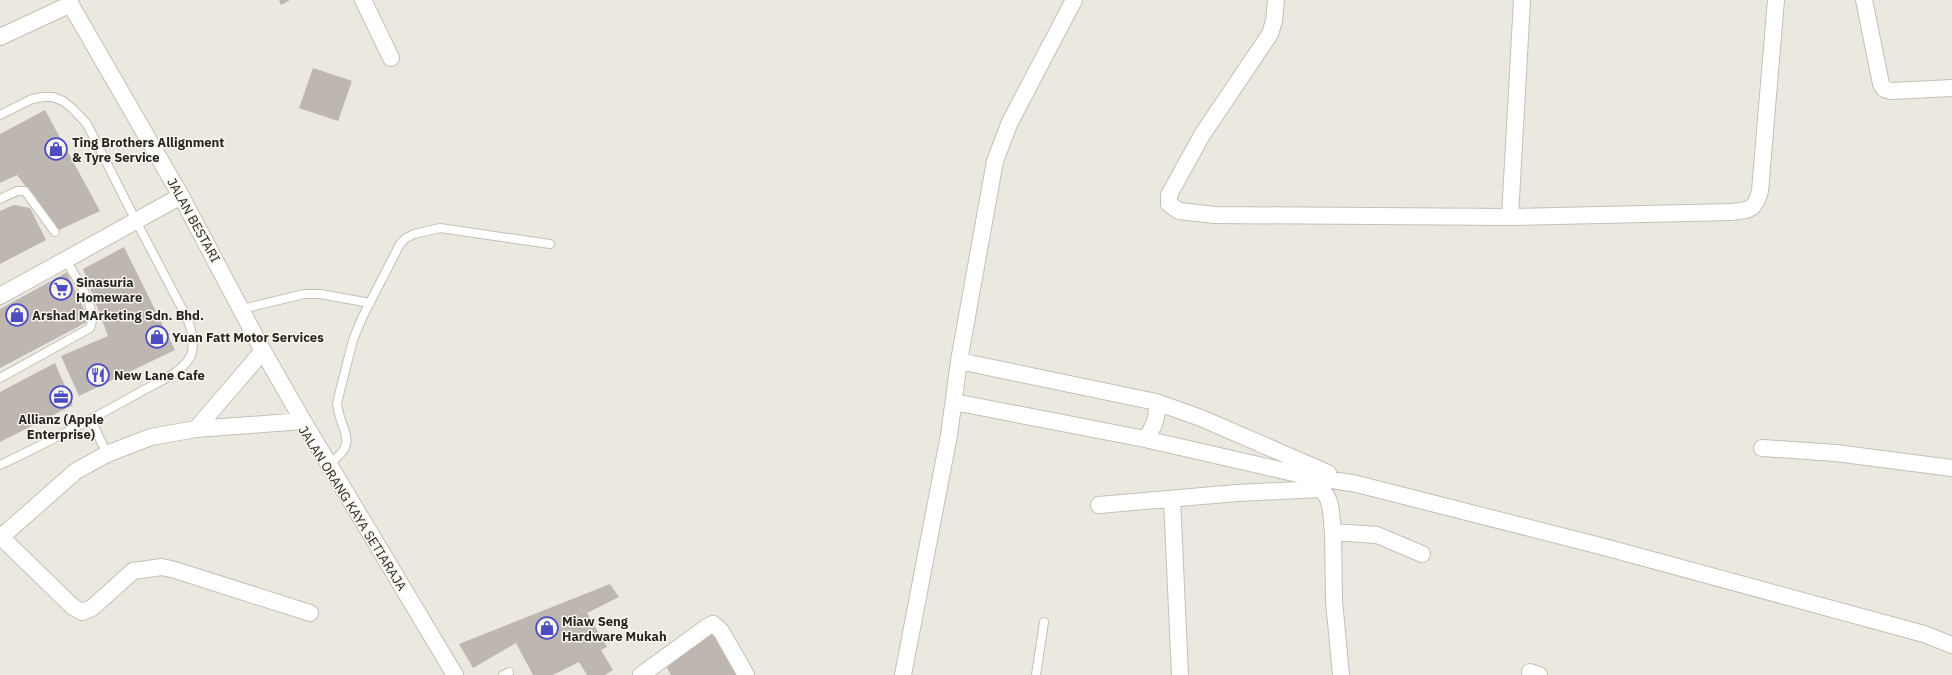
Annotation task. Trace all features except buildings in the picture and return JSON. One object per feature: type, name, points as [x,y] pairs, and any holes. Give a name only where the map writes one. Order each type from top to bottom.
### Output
[{"type":"street","points":[[363,0],[391,58]]},
{"type":"street","points":[[902,675],[943,469],[959,361],[992,174],[1000,144],[1021,98],[1074,0]]},
{"type":"street","points":[[1276,0],[1274,21],[1270,34],[1184,164],[1168,195],[1169,204],[1179,211],[1202,215],[1510,216],[1731,212],[1751,208],[1756,205],[1760,191],[1776,0]]},
{"type":"street","points":[[1510,216],[1522,0]]},
{"type":"street","points":[[1864,0],[1881,84],[1884,89],[1891,91],[1952,88]]},
{"type":"street","points":[[0,38],[70,2]]},
{"type":"street","name":"JALAN BESTARI","points":[[70,2],[181,196],[263,351],[303,421]]},
{"type":"street","points":[[0,296],[181,196]]},
{"type":"street","points":[[196,429],[263,351]]},
{"type":"street","points":[[959,361],[1156,402],[1201,418],[1299,461],[1357,484]]},
{"type":"street","points":[[954,402],[1145,440],[1302,475],[1357,484],[1608,548],[1924,634],[1952,645]]},
{"type":"street","points":[[1145,440],[1156,420],[1156,402]]},
{"type":"street","name":"JALAN ORANG KAYA SETIARAJA","points":[[1,538],[76,471],[107,454],[151,437],[196,429],[303,421],[455,675]]},
{"type":"street","points":[[1762,448],[1836,453],[1952,468]]},
{"type":"street","points":[[1099,505],[1237,493],[1320,489],[1327,495],[1329,501],[1333,532],[1334,600],[1341,675]]},
{"type":"street","points":[[1172,498],[1180,675]]},
{"type":"street","points":[[1333,532],[1377,535],[1422,554]]},
{"type":"street","points":[[1,538],[73,607],[82,612],[92,608],[128,574],[139,570],[162,567],[310,613]]},
{"type":"street","points":[[645,674],[713,624],[721,630],[746,675]]},
{"type":"street","points":[[1924,634],[1952,632]]},
{"type":"lane","points":[[0,116],[32,99],[43,97],[63,101],[87,124],[136,221],[188,318],[192,332],[192,350],[189,358],[172,374],[91,420],[0,465]]},
{"type":"lane","points":[[0,199],[17,191],[25,191],[55,232]]},
{"type":"lane","points":[[328,464],[341,454],[347,441],[346,431],[338,413],[337,403],[338,391],[353,340],[400,244],[414,234],[440,228],[550,244]]},
{"type":"lane","points":[[0,378],[90,328],[93,322],[93,315],[89,303],[66,260]]},
{"type":"lane","points":[[242,309],[304,294],[320,294],[370,303]]},
{"type":"lane","points":[[91,420],[107,454]]},
{"type":"lane","points":[[1036,675],[1044,622]]},
{"type":"place","name":"Ting Brothers Allignment & Tyre Service","points":[[56,149]]},
{"type":"place","name":"Sinasuria Homeware","points":[[61,289]]},
{"type":"place","name":"Arshad MArketing Sdn. Bhd.","points":[[17,315]]},
{"type":"place","name":"Yuan Fatt Motor Services","points":[[157,337]]},
{"type":"place","name":"New Lane Cafe","points":[[98,375]]},
{"type":"place","name":"Allianz (Apple Enterprise)","points":[[61,397]]},
{"type":"place","name":"Miaw Seng Hardware Mukah","points":[[547,628]]}]
